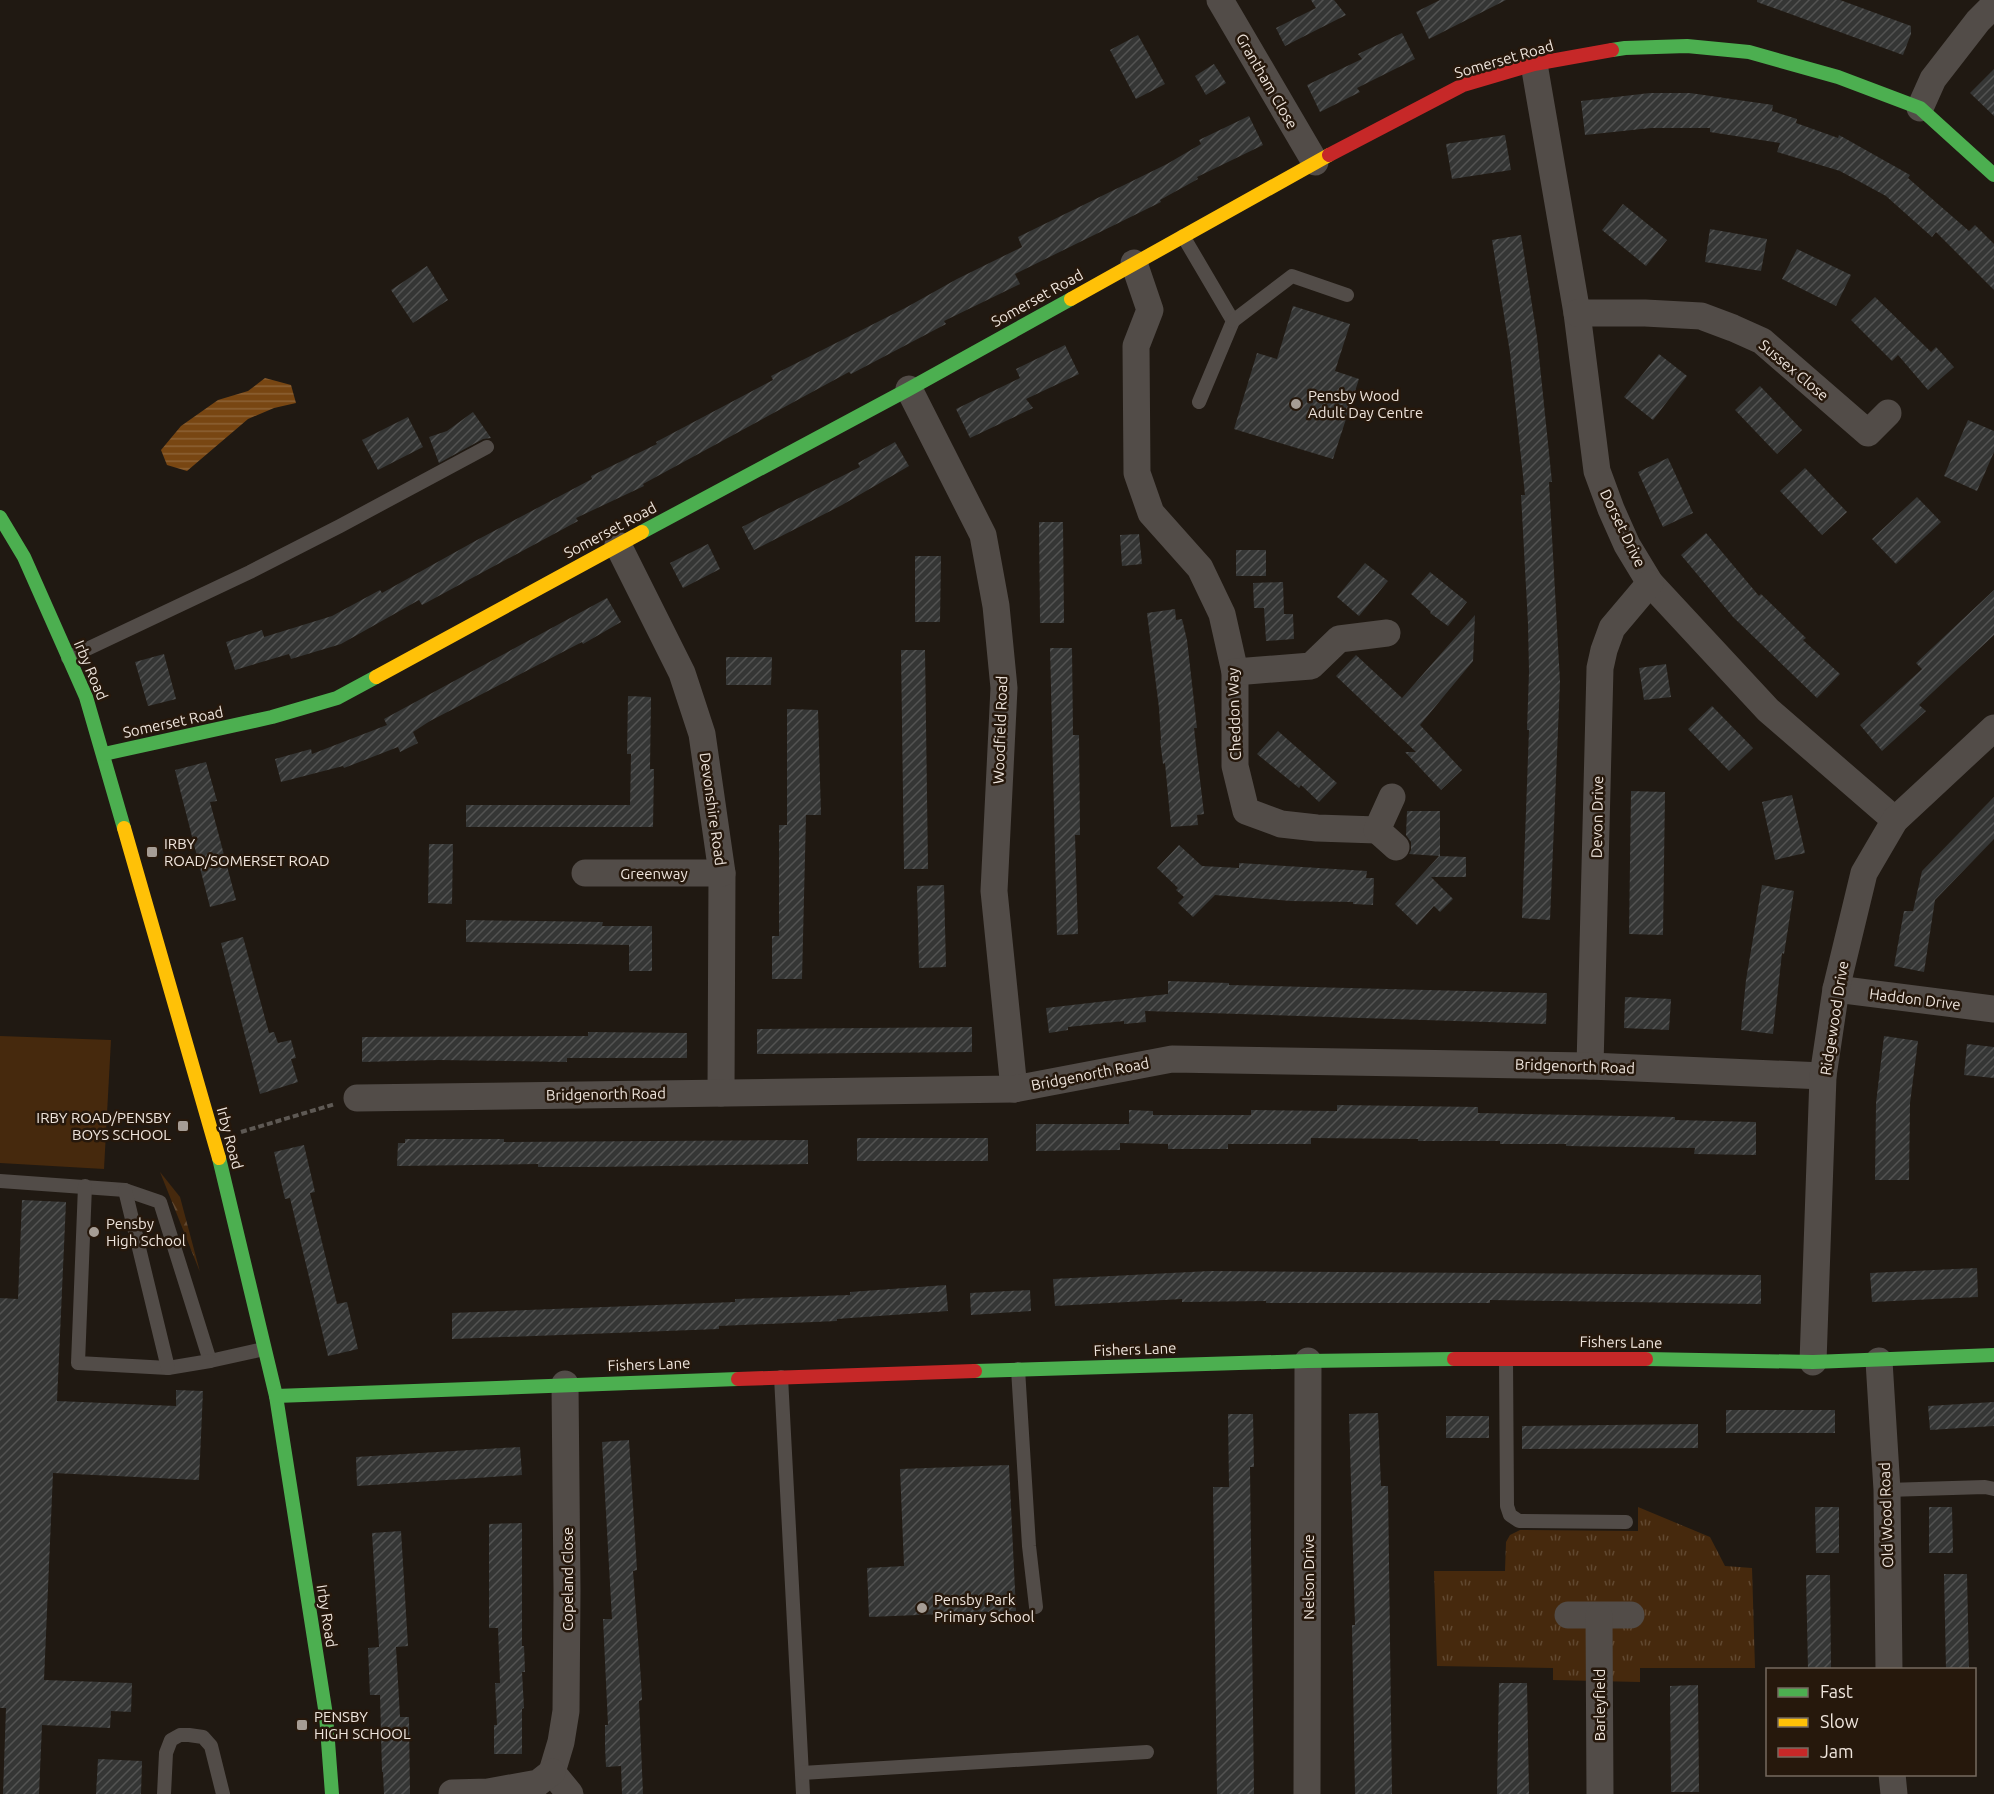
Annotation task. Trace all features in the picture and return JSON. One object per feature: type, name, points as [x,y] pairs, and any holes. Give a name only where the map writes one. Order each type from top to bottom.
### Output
[{"type":"street","name":"Grantham Close","points":[[1220,0],[1315,162]]},
{"type":"street","points":[[1920,108],[1933,79],[1978,21],[1994,5]]},
{"type":"street","name":"Somerset Road","points":[[104,754],[272,717],[337,698],[618,544],[909,389],[1315,162],[1463,85],[1533,64],[1625,48],[1687,46],[1749,52],[1838,77],[1920,108],[1994,175]]},
{"type":"street","name":"Dorset Drive","points":[[1533,64],[1577,313],[1597,471],[1627,545],[1650,583],[1768,710],[1895,820]]},
{"type":"street","name":"Cheddon Way","points":[[1134,263],[1150,310],[1136,346],[1137,473],[1152,513],[1200,568],[1222,614],[1235,672],[1235,766],[1246,812],[1281,824],[1386,839],[1392,797]]},
{"type":"street","name":"Sussex Close","points":[[1577,313],[1645,312],[1701,316],[1762,341],[1868,433],[1888,413]]},
{"type":"street","name":"Woodfield Road","points":[[909,389],[983,535],[996,606],[1004,688],[994,891],[1014,1089]]},
{"type":"street","name":"Irby Road","points":[[0,517],[24,557],[86,698],[215,1140],[276,1396],[326,1715],[332,1794]]},
{"type":"street","name":"Devonshire Road","points":[[618,544],[682,673],[702,734],[722,873],[721,1093]]},
{"type":"street","name":"Devon Drive","points":[[1590,1066],[1600,668],[1612,628],[1650,583]]},
{"type":"street","points":[[1235,672],[1311,666],[1339,639],[1387,633]]},
{"type":"street","name":"Ridgewood Drive","points":[[1813,1362],[1824,1076],[1836,989],[1864,873],[1895,820],[1994,728]]},
{"type":"street","name":"Greenway","points":[[585,873],[722,873]]},
{"type":"street","name":"Haddon Drive","points":[[1836,989],[1994,1009]]},
{"type":"street","name":"Bridgenorth Road","points":[[357,1098],[1014,1089],[1172,1059],[1590,1066],[1824,1076]]},
{"type":"street","name":"Fishers Lane","points":[[276,1396],[565,1384],[1308,1361],[1506,1358],[1813,1362],[1994,1355]]},
{"type":"street","name":"Nelson Drive","points":[[1307,1794],[1308,1361]]},
{"type":"street","name":"Old Wood Road","points":[[1879,1361],[1887,1490],[1889,1668]]},
{"type":"street","name":"Copeland Close","points":[[552,1772],[561,1742],[566,1711],[565,1384]]},
{"type":"street","points":[[1568,1615],[1630,1615]]},
{"type":"street","name":"Barleyfield","points":[[1599,1616],[1600,1794]]},
{"type":"street","points":[[452,1793],[488,1792],[538,1783],[552,1772],[570,1794]]},
{"type":"street","points":[[1892,1776],[1894,1794]]},
{"type":"lane","points":[[1183,236],[1233,321]]},
{"type":"lane","points":[[1200,402],[1233,321],[1292,276],[1347,295]]},
{"type":"lane","points":[[68,658],[250,572],[487,447]]},
{"type":"lane","points":[[0,1181],[125,1190],[160,1202],[210,1361]]},
{"type":"lane","points":[[85,1186],[78,1363],[168,1368],[264,1348]]},
{"type":"lane","points":[[125,1190],[168,1368]]},
{"type":"lane","points":[[1506,1358],[1507,1506],[1510,1515],[1519,1521],[1626,1522]]},
{"type":"lane","points":[[1018,1370],[1036,1607]]},
{"type":"lane","points":[[781,1377],[803,1794]]},
{"type":"lane","points":[[1887,1490],[1985,1487],[1994,1489]]},
{"type":"lane","points":[[164,1794],[166,1753],[171,1740],[180,1735],[203,1737],[211,1746],[224,1794]]},
{"type":"lane","points":[[802,1773],[1147,1752]]},
{"type":"path","points":[[215,1140],[357,1098]]},
{"type":"green space","points":[[0,1036],[111,1040],[104,1169],[0,1163]]},
{"type":"green space","points":[[160,1172],[180,1197],[200,1272]]},
{"type":"green space","points":[[1638,1507],[1710,1537],[1725,1566],[1752,1568],[1755,1668],[1640,1668],[1640,1682],[1553,1680],[1553,1668],[1437,1666],[1434,1571],[1505,1571],[1506,1542],[1510,1535],[1520,1530],[1638,1531]]},
{"type":"shaded area","points":[[265,378],[291,385],[296,403],[274,408],[248,419],[187,471],[167,465],[161,450],[181,426],[218,400],[248,391]]},
{"type":"building","points":[[1311,0],[1334,0],[1346,15],[1285,46],[1276,28],[1316,8]]},
{"type":"building","points":[[1440,0],[1506,0],[1429,39],[1416,12]]},
{"type":"building","points":[[1757,0],[1840,0],[1911,26],[1911,34],[1903,55],[1757,2]]},
{"type":"building","points":[[1402,33],[1415,59],[1357,88],[1360,92],[1320,112],[1307,85],[1362,59],[1358,54]]},
{"type":"building","points":[[1138,35],[1165,84],[1136,99],[1110,50]]},
{"type":"building","points":[[1214,64],[1226,83],[1206,95],[1195,76]]},
{"type":"building","points":[[1994,69],[1994,116],[1970,93]]},
{"type":"building","points":[[1650,93],[1690,93],[1773,105],[1772,111],[1797,119],[1796,123],[1838,138],[1839,135],[1910,175],[1908,178],[1969,231],[1975,225],[1994,244],[1994,290],[1936,232],[1932,237],[1886,196],[1840,171],[1777,152],[1780,143],[1710,132],[1710,128],[1651,128],[1585,135],[1581,101]]},
{"type":"building","points":[[1249,116],[1263,145],[1197,177],[1198,179],[1160,200],[1161,202],[1015,274],[1020,284],[944,321],[946,324],[851,374],[849,372],[643,484],[644,486],[576,518],[578,521],[422,605],[419,600],[341,644],[291,659],[289,654],[235,670],[226,642],[262,630],[264,637],[332,616],[380,590],[382,593],[592,479],[591,476],[657,444],[656,442],[773,380],[771,376],[1022,247],[1018,237],[1167,164],[1201,144],[1199,140]]},
{"type":"building","points":[[1505,135],[1511,170],[1452,179],[1446,144]]},
{"type":"building","points":[[1623,204],[1667,240],[1646,266],[1602,230]]},
{"type":"building","points":[[1710,229],[1767,239],[1761,271],[1705,262]]},
{"type":"building","points":[[1521,235],[1537,337],[1552,482],[1549,482],[1560,682],[1550,920],[1522,918],[1529,730],[1527,730],[1528,624],[1521,495],[1525,495],[1510,353],[1492,240]]},
{"type":"building","points":[[1797,249],[1851,275],[1836,306],[1782,279]]},
{"type":"building","points":[[427,266],[448,300],[413,323],[391,290]]},
{"type":"building","points":[[1875,297],[1931,352],[1936,347],[1954,367],[1928,390],[1898,355],[1892,361],[1851,320]]},
{"type":"building","name":"Pensby Wood Adult Day Centre","points":[[1293,306],[1350,324],[1335,371],[1359,379],[1333,459],[1234,429],[1257,353],[1277,359]]},
{"type":"building","points":[[1065,345],[1079,374],[1026,399],[1033,408],[970,438],[956,409],[1020,378],[1016,369]]},
{"type":"building","points":[[1659,354],[1687,376],[1653,420],[1624,397]]},
{"type":"building","points":[[1760,386],[1802,430],[1777,454],[1735,410]]},
{"type":"building","points":[[473,412],[491,438],[483,439],[439,463],[429,437],[447,431]]},
{"type":"building","points":[[408,417],[423,447],[378,470],[362,440]]},
{"type":"building","points":[[1968,420],[1994,431],[1994,452],[1977,491],[1944,476]]},
{"type":"building","points":[[895,442],[909,466],[842,505],[754,550],[742,527],[860,467],[858,463]]},
{"type":"building","points":[[1668,458],[1693,513],[1663,527],[1638,472]]},
{"type":"building","points":[[1805,468],[1847,512],[1822,535],[1780,491]]},
{"type":"building","points":[[1917,497],[1941,522],[1896,564],[1872,539]]},
{"type":"building","points":[[1039,522],[1063,522],[1064,623],[1040,623]]},
{"type":"building","points":[[1706,533],[1759,596],[1761,594],[1806,638],[1803,640],[1840,674],[1817,698],[1733,617],[1681,555]]},
{"type":"building","points":[[1139,534],[1142,564],[1122,566],[1120,535]]},
{"type":"building","points":[[708,544],[720,569],[683,588],[670,563]]},
{"type":"building","points":[[1236,550],[1266,550],[1266,576],[1236,576]]},
{"type":"building","points":[[915,556],[941,556],[940,622],[915,622]]},
{"type":"building","points":[[1365,563],[1388,581],[1359,616],[1337,597]]},
{"type":"building","points":[[1430,572],[1467,602],[1448,626],[1430,613],[1411,594]]},
{"type":"building","points":[[1283,582],[1284,614],[1293,614],[1294,639],[1266,641],[1264,608],[1254,608],[1253,583]]},
{"type":"building","points":[[1994,590],[1994,635],[1919,705],[1926,711],[1882,751],[1860,725],[1922,669],[1916,663]]},
{"type":"building","points":[[607,598],[621,622],[583,644],[582,642],[430,721],[413,732],[418,743],[400,752],[398,747],[344,768],[343,766],[281,782],[275,759],[311,749],[312,754],[387,725],[384,719]]},
{"type":"building","points":[[1175,609],[1176,620],[1182,619],[1187,640],[1204,814],[1197,815],[1198,825],[1171,827],[1147,613]]},
{"type":"building","points":[[1475,615],[1473,661],[1420,725],[1462,770],[1441,790],[1405,752],[1416,752],[1336,676],[1356,655],[1402,698]]},
{"type":"building","points":[[1050,648],[1072,648],[1073,735],[1079,735],[1080,835],[1075,835],[1078,934],[1057,935]]},
{"type":"building","points":[[901,650],[925,650],[928,869],[904,869]]},
{"type":"building","points":[[164,654],[176,699],[148,706],[135,662]]},
{"type":"building","points":[[726,657],[772,657],[771,685],[726,685]]},
{"type":"building","points":[[1666,664],[1671,697],[1644,700],[1639,668]]},
{"type":"building","points":[[628,696],[651,697],[650,769],[654,769],[653,827],[466,827],[466,805],[630,805],[631,754],[627,754]]},
{"type":"building","points":[[1712,706],[1753,748],[1729,771],[1688,729]]},
{"type":"building","points":[[787,709],[818,710],[821,815],[806,815],[802,979],[772,979],[772,936],[779,936],[779,825],[787,825]]},
{"type":"building","points":[[1278,731],[1337,783],[1319,802],[1301,785],[1299,788],[1257,754]]},
{"type":"building","points":[[206,762],[217,801],[210,802],[236,900],[210,907],[175,770]]},
{"type":"building","points":[[1631,791],[1665,792],[1663,935],[1629,934]]},
{"type":"building","points":[[1792,795],[1805,853],[1775,860],[1762,802]]},
{"type":"building","points":[[1994,797],[1994,839],[1935,900],[1924,972],[1894,966],[1904,911],[1913,911],[1922,871]]},
{"type":"building","points":[[1407,811],[1440,811],[1440,856],[1409,854],[1411,842],[1406,835]]},
{"type":"building","points":[[429,844],[453,844],[452,904],[428,903]]},
{"type":"building","points":[[1179,845],[1202,866],[1239,868],[1239,863],[1367,871],[1366,878],[1374,878],[1373,905],[1215,895],[1193,917],[1178,903],[1184,897],[1176,890],[1178,888],[1157,868]]},
{"type":"building","points":[[1439,856],[1466,857],[1466,877],[1431,877],[1453,899],[1440,912],[1434,906],[1417,925],[1395,904]]},
{"type":"building","points":[[944,885],[946,967],[919,968],[917,886]]},
{"type":"building","points":[[1762,885],[1794,891],[1784,954],[1782,953],[1773,1034],[1741,1030],[1746,980]]},
{"type":"building","points":[[466,920],[603,922],[602,926],[652,926],[652,971],[629,971],[629,945],[466,942]]},
{"type":"building","points":[[243,937],[269,1033],[274,1032],[278,1043],[291,1040],[296,1058],[291,1059],[298,1082],[260,1094],[221,943]]},
{"type":"building","points":[[1168,981],[1229,983],[1229,985],[1547,993],[1546,1024],[1145,1011],[1146,1022],[1124,1024],[1124,1021],[1068,1027],[1068,1030],[1049,1033],[1046,1008],[1168,994]]},
{"type":"building","points":[[1625,997],[1671,999],[1669,1030],[1624,1028]]},
{"type":"building","points":[[972,1027],[972,1052],[757,1054],[757,1029]]},
{"type":"building","points":[[588,1032],[687,1033],[687,1058],[567,1058],[567,1062],[439,1060],[362,1062],[362,1037],[588,1036]]},
{"type":"building","points":[[1884,1036],[1918,1041],[1910,1103],[1909,1180],[1875,1180],[1876,1103]]},
{"type":"building","points":[[1967,1044],[1994,1047],[1994,1078],[1964,1075]]},
{"type":"building","points":[[1337,1105],[1478,1107],[1478,1113],[1675,1117],[1675,1120],[1756,1122],[1756,1155],[1694,1154],[1695,1148],[1500,1144],[1500,1141],[1311,1138],[1311,1144],[1228,1144],[1228,1149],[1168,1149],[1168,1144],[1120,1143],[1120,1150],[1036,1151],[1036,1124],[1129,1124],[1129,1110],[1153,1111],[1153,1115],[1251,1115],[1251,1110],[1337,1111]]},
{"type":"building","points":[[857,1138],[988,1138],[988,1161],[857,1161]]},
{"type":"building","points":[[405,1139],[504,1139],[504,1142],[808,1140],[808,1164],[596,1167],[538,1167],[538,1164],[397,1166],[398,1143],[405,1143]]},
{"type":"building","points":[[304,1145],[315,1192],[310,1193],[337,1304],[347,1302],[358,1349],[328,1356],[290,1198],[285,1199],[274,1152]]},
{"type":"building","points":[[22,1200],[66,1202],[57,1401],[176,1406],[176,1390],[203,1391],[199,1480],[53,1473],[44,1680],[132,1683],[131,1712],[111,1711],[110,1728],[42,1725],[39,1794],[3,1794],[6,1708],[0,1708],[0,1298],[18,1299]]},
{"type":"building","points":[[1977,1268],[1978,1297],[1872,1302],[1870,1273]]},
{"type":"building","points":[[1210,1271],[1761,1275],[1761,1304],[1490,1300],[1490,1303],[1266,1303],[1266,1301],[1182,1302],[1182,1299],[1055,1306],[1053,1279]]},
{"type":"building","points":[[946,1285],[948,1311],[837,1319],[837,1321],[719,1326],[719,1329],[452,1339],[452,1313],[735,1302],[735,1299],[850,1295],[850,1292]]},
{"type":"building","points":[[1030,1290],[1031,1311],[971,1315],[970,1293]]},
{"type":"building","points":[[1994,1402],[1994,1426],[1930,1430],[1928,1406]]},
{"type":"building","points":[[1726,1410],[1835,1410],[1835,1433],[1726,1433]]},
{"type":"building","points":[[1378,1413],[1381,1486],[1388,1486],[1392,1794],[1355,1794],[1352,1625],[1355,1625],[1349,1414]]},
{"type":"building","points":[[1228,1414],[1253,1414],[1254,1467],[1250,1467],[1254,1794],[1217,1794],[1213,1487],[1229,1487]]},
{"type":"building","points":[[1446,1416],[1489,1416],[1489,1438],[1446,1438]]},
{"type":"building","points":[[1698,1424],[1698,1448],[1522,1449],[1522,1426]]},
{"type":"building","points":[[629,1440],[637,1570],[633,1571],[642,1700],[639,1701],[643,1794],[622,1794],[621,1766],[606,1767],[605,1746],[605,1725],[608,1725],[603,1619],[612,1619],[602,1442]]},
{"type":"building","points":[[520,1447],[522,1475],[357,1486],[356,1457]]},
{"type":"building","points":[[1009,1465],[1016,1611],[869,1617],[867,1568],[904,1566],[900,1469]]},
{"type":"building","points":[[1815,1507],[1839,1507],[1839,1553],[1816,1553]]},
{"type":"building","points":[[1929,1507],[1952,1507],[1953,1553],[1929,1553]]},
{"type":"building","points":[[522,1523],[522,1646],[524,1646],[525,1672],[522,1672],[524,1708],[522,1709],[522,1754],[494,1754],[494,1725],[497,1725],[495,1683],[500,1683],[498,1628],[489,1628],[489,1524]]},
{"type":"building","points":[[401,1531],[408,1646],[396,1647],[400,1717],[409,1717],[410,1794],[384,1794],[380,1695],[370,1695],[368,1648],[379,1647],[372,1533]]},
{"type":"building","points":[[1944,1574],[1967,1574],[1969,1668],[1946,1668]]},
{"type":"building","points":[[1806,1575],[1830,1575],[1831,1668],[1808,1668]]},
{"type":"building","points":[[1499,1683],[1527,1683],[1529,1794],[1497,1794]]},
{"type":"building","points":[[1698,1685],[1699,1792],[1671,1792],[1670,1686]]},
{"type":"building","points":[[98,1759],[142,1761],[141,1794],[96,1794]]},
{"type":"traffic: fast","points":[[1612,50],[1687,46],[1749,52],[1838,77],[1920,108],[1994,175]]},
{"type":"traffic: fast","points":[[642,532],[1071,299]]},
{"type":"traffic: fast","points":[[0,517],[24,557],[86,697],[124,828]]},
{"type":"traffic: fast","points":[[104,754],[272,717],[337,698],[376,677]]},
{"type":"traffic: fast","points":[[219,1158],[276,1396],[326,1715],[332,1794]]},
{"type":"traffic: fast","points":[[1646,1359],[1813,1362],[1994,1355]]},
{"type":"traffic: fast","points":[[975,1371],[1454,1359]]},
{"type":"traffic: fast","points":[[276,1396],[738,1379]]},
{"type":"traffic: slow","points":[[1071,299],[1329,155]]},
{"type":"traffic: slow","points":[[376,677],[642,532]]},
{"type":"traffic: slow","points":[[124,828],[219,1158]]},
{"type":"traffic: jam","points":[[1329,155],[1463,85],[1534,64],[1612,50]]},
{"type":"traffic: jam","points":[[1454,1359],[1646,1359]]},
{"type":"traffic: jam","points":[[738,1379],[975,1371]]},
{"type":"place","name":"Pensby Wood Adult Day Centre","points":[[1296,404]]},
{"type":"place","name":"IRBY ROAD/SOMERSET ROAD","points":[[152,852]]},
{"type":"place","name":"IRBY ROAD/PENSBY BOYS SCHOOL","points":[[183,1126]]},
{"type":"place","name":"Pensby High School","points":[[94,1232]]},
{"type":"place","name":"Pensby Park Primary School","points":[[922,1608]]},
{"type":"place","name":"PENSBY HIGH SCHOOL","points":[[302,1725]]}]
